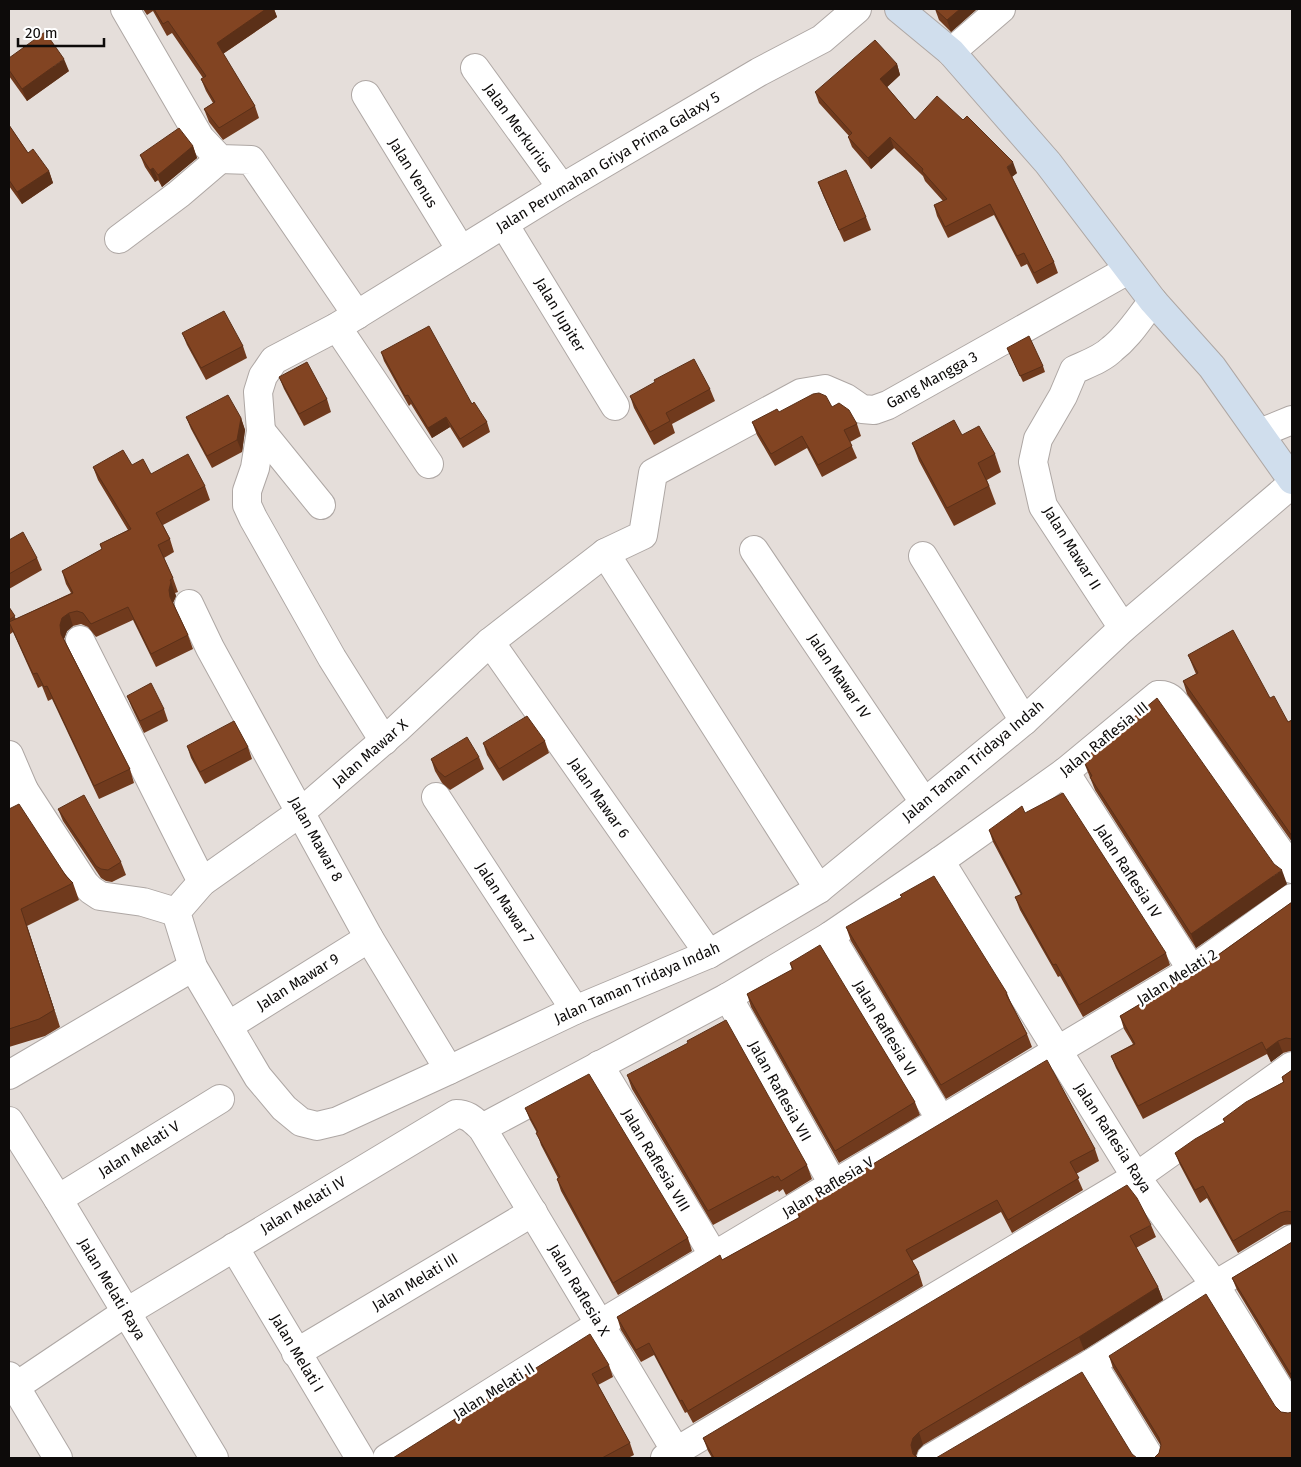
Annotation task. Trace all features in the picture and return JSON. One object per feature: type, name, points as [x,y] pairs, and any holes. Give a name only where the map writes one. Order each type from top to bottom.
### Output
[{"type":"street","points":[[125,9],[200,138],[220,159]]},
{"type":"street","name":"Jalan Perumahan Griya Prima Galaxy 5","points":[[384,741],[332,658],[247,505],[246,491],[254,468],[261,430],[258,392],[263,376],[274,360],[347,321],[562,188],[759,72],[822,39],[857,9]]},
{"type":"street","points":[[899,9],[951,52],[1048,163],[1128,270],[1212,367],[1260,433],[1292,482]]},
{"type":"street","points":[[951,52],[1002,9]]},
{"type":"street","name":"Jalan Merkurius","points":[[474,68],[562,188]]},
{"type":"street","name":"Jalan Venus","points":[[366,95],[461,250]]},
{"type":"street","points":[[119,239],[179,194],[220,159],[251,160],[429,464]]},
{"type":"street","name":"Jalan Jupiter","points":[[504,224],[615,406]]},
{"type":"street","name":"Gang Mangga 3","points":[[643,535],[653,473],[801,393],[825,389],[846,398],[862,409],[874,410],[888,405],[1128,270]]},
{"type":"street","name":"Jalan Mawar II","points":[[1122,628],[1043,506],[1033,462],[1038,439],[1063,396],[1074,370],[1091,363],[1112,350],[1128,334],[1153,301]]},
{"type":"street","points":[[1260,433],[1292,420]]},
{"type":"street","points":[[261,430],[321,505]]},
{"type":"street","name":"Jalan Taman Tridaya Indah","points":[[192,967],[258,1077],[284,1108],[301,1122],[317,1126],[338,1121],[575,1010],[709,954],[819,888],[1024,721],[1122,628],[1292,482]]},
{"type":"street","name":"Jalan Mawar X","points":[[176,912],[202,882],[301,812],[384,741],[490,642],[605,553],[643,535]]},
{"type":"street","name":"Jalan Mawar IV","points":[[754,550],[924,802]]},
{"type":"street","points":[[605,553],[819,888]]},
{"type":"street","points":[[923,556],[1024,721]]},
{"type":"street","name":"Jalan Mawar 8","points":[[189,604],[210,648],[369,938],[449,1070]]},
{"type":"street","points":[[80,640],[202,882]]},
{"type":"street","name":"Jalan Mawar 6","points":[[490,642],[709,954]]},
{"type":"street","name":"Jalan Raflesia III","points":[[482,1128],[728,997],[830,936],[1065,772],[1158,695],[1164,694],[1178,707],[1292,869]]},
{"type":"street","points":[[9,755],[16,796],[85,884],[100,896],[143,902],[176,912],[192,967],[9,1076]]},
{"type":"street","name":"Jalan Raflesia IV","points":[[1065,772],[1192,970]]},
{"type":"street","name":"Jalan Mawar 7","points":[[436,797],[575,1010]]},
{"type":"street","name":"Jalan Raflesia Raya","points":[[940,861],[1136,1177],[1215,1285],[1292,1410]]},
{"type":"street","name":"Jalan Melati 2","points":[[1057,1049],[1192,970],[1292,898]]},
{"type":"street","name":"Jalan Raflesia VI","points":[[830,936],[941,1120]]},
{"type":"street","name":"Jalan Mawar 9","points":[[228,1026],[369,938]]},
{"type":"street","name":"Jalan Raflesia VII","points":[[728,997],[833,1184]]},
{"type":"street","name":"Jalan Raflesia V","points":[[600,1324],[1057,1049]]},
{"type":"street","name":"Jalan Raflesia VIII","points":[[599,1065],[714,1256]]},
{"type":"street","points":[[674,1456],[1136,1177],[1292,1066]]},
{"type":"street","name":"Jalan Melati V","points":[[58,1199],[220,1099]]},
{"type":"street","name":"Jalan Melati IV","points":[[11,1385],[125,1313],[456,1114],[470,1117],[482,1128]]},
{"type":"street","name":"Jalan Melati Raya","points":[[9,1121],[214,1458]]},
{"type":"street","name":"Jalan Raflesia X","points":[[482,1128],[600,1324],[674,1456]]},
{"type":"street","name":"Jalan Melati III","points":[[296,1353],[533,1212]]},
{"type":"street","points":[[931,1458],[1092,1363],[1292,1239]]},
{"type":"street","name":"Jalan Melati I","points":[[234,1247],[360,1458]]},
{"type":"street","name":"Jalan Melati II","points":[[387,1458],[600,1324]]},
{"type":"street","points":[[1092,1363],[1150,1458]]},
{"type":"street","points":[[11,1385],[58,1458]]},
{"type":"building","points":[[154,9],[266,9],[217,43],[255,106],[219,128],[204,109],[215,102],[201,79],[206,76],[168,21],[163,24]]},
{"type":"building","points":[[935,9],[960,9],[947,20]]},
{"type":"building","points":[[45,32],[64,59],[22,89],[9,70],[9,58]]},
{"type":"building","points":[[875,40],[897,64],[880,79],[915,120],[937,96],[963,120],[967,116],[1013,162],[1007,167],[1054,262],[1034,273],[1024,253],[1017,256],[990,204],[945,227],[934,205],[947,199],[922,171],[923,169],[890,137],[868,158],[848,137],[852,133],[815,92]]},
{"type":"building","points":[[9,125],[28,153],[33,149],[49,171],[17,192],[9,180]]},
{"type":"building","points":[[179,128],[193,146],[158,175],[153,168],[150,170],[140,155]]},
{"type":"building","points":[[846,170],[866,217],[839,230],[818,182]]},
{"type":"building","points":[[224,311],[243,346],[201,368],[182,333]]},
{"type":"building","points":[[429,326],[472,404],[474,402],[487,422],[460,439],[446,417],[428,428],[408,395],[405,396],[381,352]]},
{"type":"building","points":[[1029,336],[1043,366],[1020,376],[1007,348]]},
{"type":"building","points":[[694,359],[710,389],[666,413],[670,421],[650,432],[630,396],[655,382],[654,380]]},
{"type":"building","points":[[307,362],[327,399],[299,414],[279,377]]},
{"type":"building","points":[[819,393],[826,396],[832,407],[839,403],[849,410],[857,424],[844,430],[852,446],[818,465],[802,436],[771,454],[752,422],[777,409],[779,412],[813,394]]},
{"type":"building","points":[[228,395],[241,418],[237,440],[207,456],[186,417]]},
{"type":"building","points":[[954,420],[962,435],[979,426],[995,454],[978,463],[989,486],[947,508],[912,443]]},
{"type":"building","points":[[123,450],[132,465],[143,459],[151,474],[188,454],[205,486],[156,513],[170,539],[158,545],[173,578],[170,580],[170,597],[188,635],[151,654],[128,607],[91,624],[83,613],[77,611],[69,613],[62,618],[60,625],[61,634],[130,769],[94,786],[47,686],[44,687],[37,673],[33,674],[9,622],[73,593],[62,571],[102,549],[100,544],[131,529],[93,467]]},
{"type":"building","points":[[23,532],[37,558],[9,574],[9,540]]},
{"type":"building","points":[[9,607],[15,616],[9,620]]},
{"type":"building","points":[[1233,630],[1270,698],[1274,696],[1288,722],[1292,720],[1292,836],[1183,681],[1198,673],[1188,655]]},
{"type":"building","points":[[151,683],[164,709],[140,721],[127,696]]},
{"type":"building","points":[[1157,698],[1274,864],[1282,870],[1191,934],[1090,777],[1092,776],[1083,760]]},
{"type":"building","points":[[527,716],[545,741],[499,769],[483,743]]},
{"type":"building","points":[[234,721],[248,747],[200,772],[187,746]]},
{"type":"building","points":[[467,737],[479,757],[445,777],[438,771],[431,759]]},
{"type":"building","points":[[1063,793],[1166,953],[1079,1005],[1056,964],[1053,965],[1015,897],[1022,894],[989,830],[1022,806],[1025,813]]},
{"type":"building","points":[[84,795],[121,862],[108,870],[96,866],[58,809]]},
{"type":"building","points":[[19,804],[66,876],[73,883],[21,909],[54,1010],[39,1019],[9,1029],[9,809]]},
{"type":"building","points":[[934,876],[1007,993],[1027,1034],[941,1085],[846,927],[902,897],[900,895]]},
{"type":"building","points":[[1292,902],[1292,1039],[1286,1038],[1278,1041],[1266,1050],[1262,1042],[1138,1106],[1111,1056],[1135,1044],[1120,1016],[1197,970]]},
{"type":"building","points":[[820,945],[915,1102],[835,1151],[747,994],[793,969],[790,963]]},
{"type":"building","points":[[726,1020],[807,1165],[781,1181],[778,1176],[774,1178],[773,1176],[708,1211],[627,1075],[688,1043],[687,1041]]},
{"type":"building","points":[[1047,1060],[1095,1149],[1070,1162],[1079,1178],[1008,1220],[997,1200],[906,1250],[919,1273],[688,1411],[682,1400],[680,1401],[649,1343],[636,1350],[617,1317],[720,1255],[722,1260],[800,1217],[796,1210]]},
{"type":"building","points":[[1292,1070],[1292,1212],[1280,1213],[1233,1241],[1203,1186],[1195,1190],[1175,1153],[1225,1122],[1223,1119],[1246,1102],[1284,1082],[1282,1077]]},
{"type":"building","points":[[589,1074],[688,1238],[613,1283],[557,1179],[560,1177],[525,1108]]},
{"type":"building","points":[[1127,1185],[1137,1198],[1151,1225],[1130,1236],[1158,1287],[1079,1337],[919,1432],[913,1438],[911,1445],[913,1454],[918,1458],[714,1458],[703,1438]]},
{"type":"building","points":[[1292,1242],[1292,1376],[1232,1278]]},
{"type":"building","points":[[1206,1294],[1275,1406],[1281,1412],[1292,1412],[1292,1458],[1154,1458],[1159,1453],[1161,1445],[1159,1438],[1109,1356]]},
{"type":"building","points":[[590,1334],[609,1365],[592,1374],[630,1443],[602,1458],[393,1458]]},
{"type":"building","points":[[1082,1372],[1132,1454],[1137,1458],[936,1458]]}]
